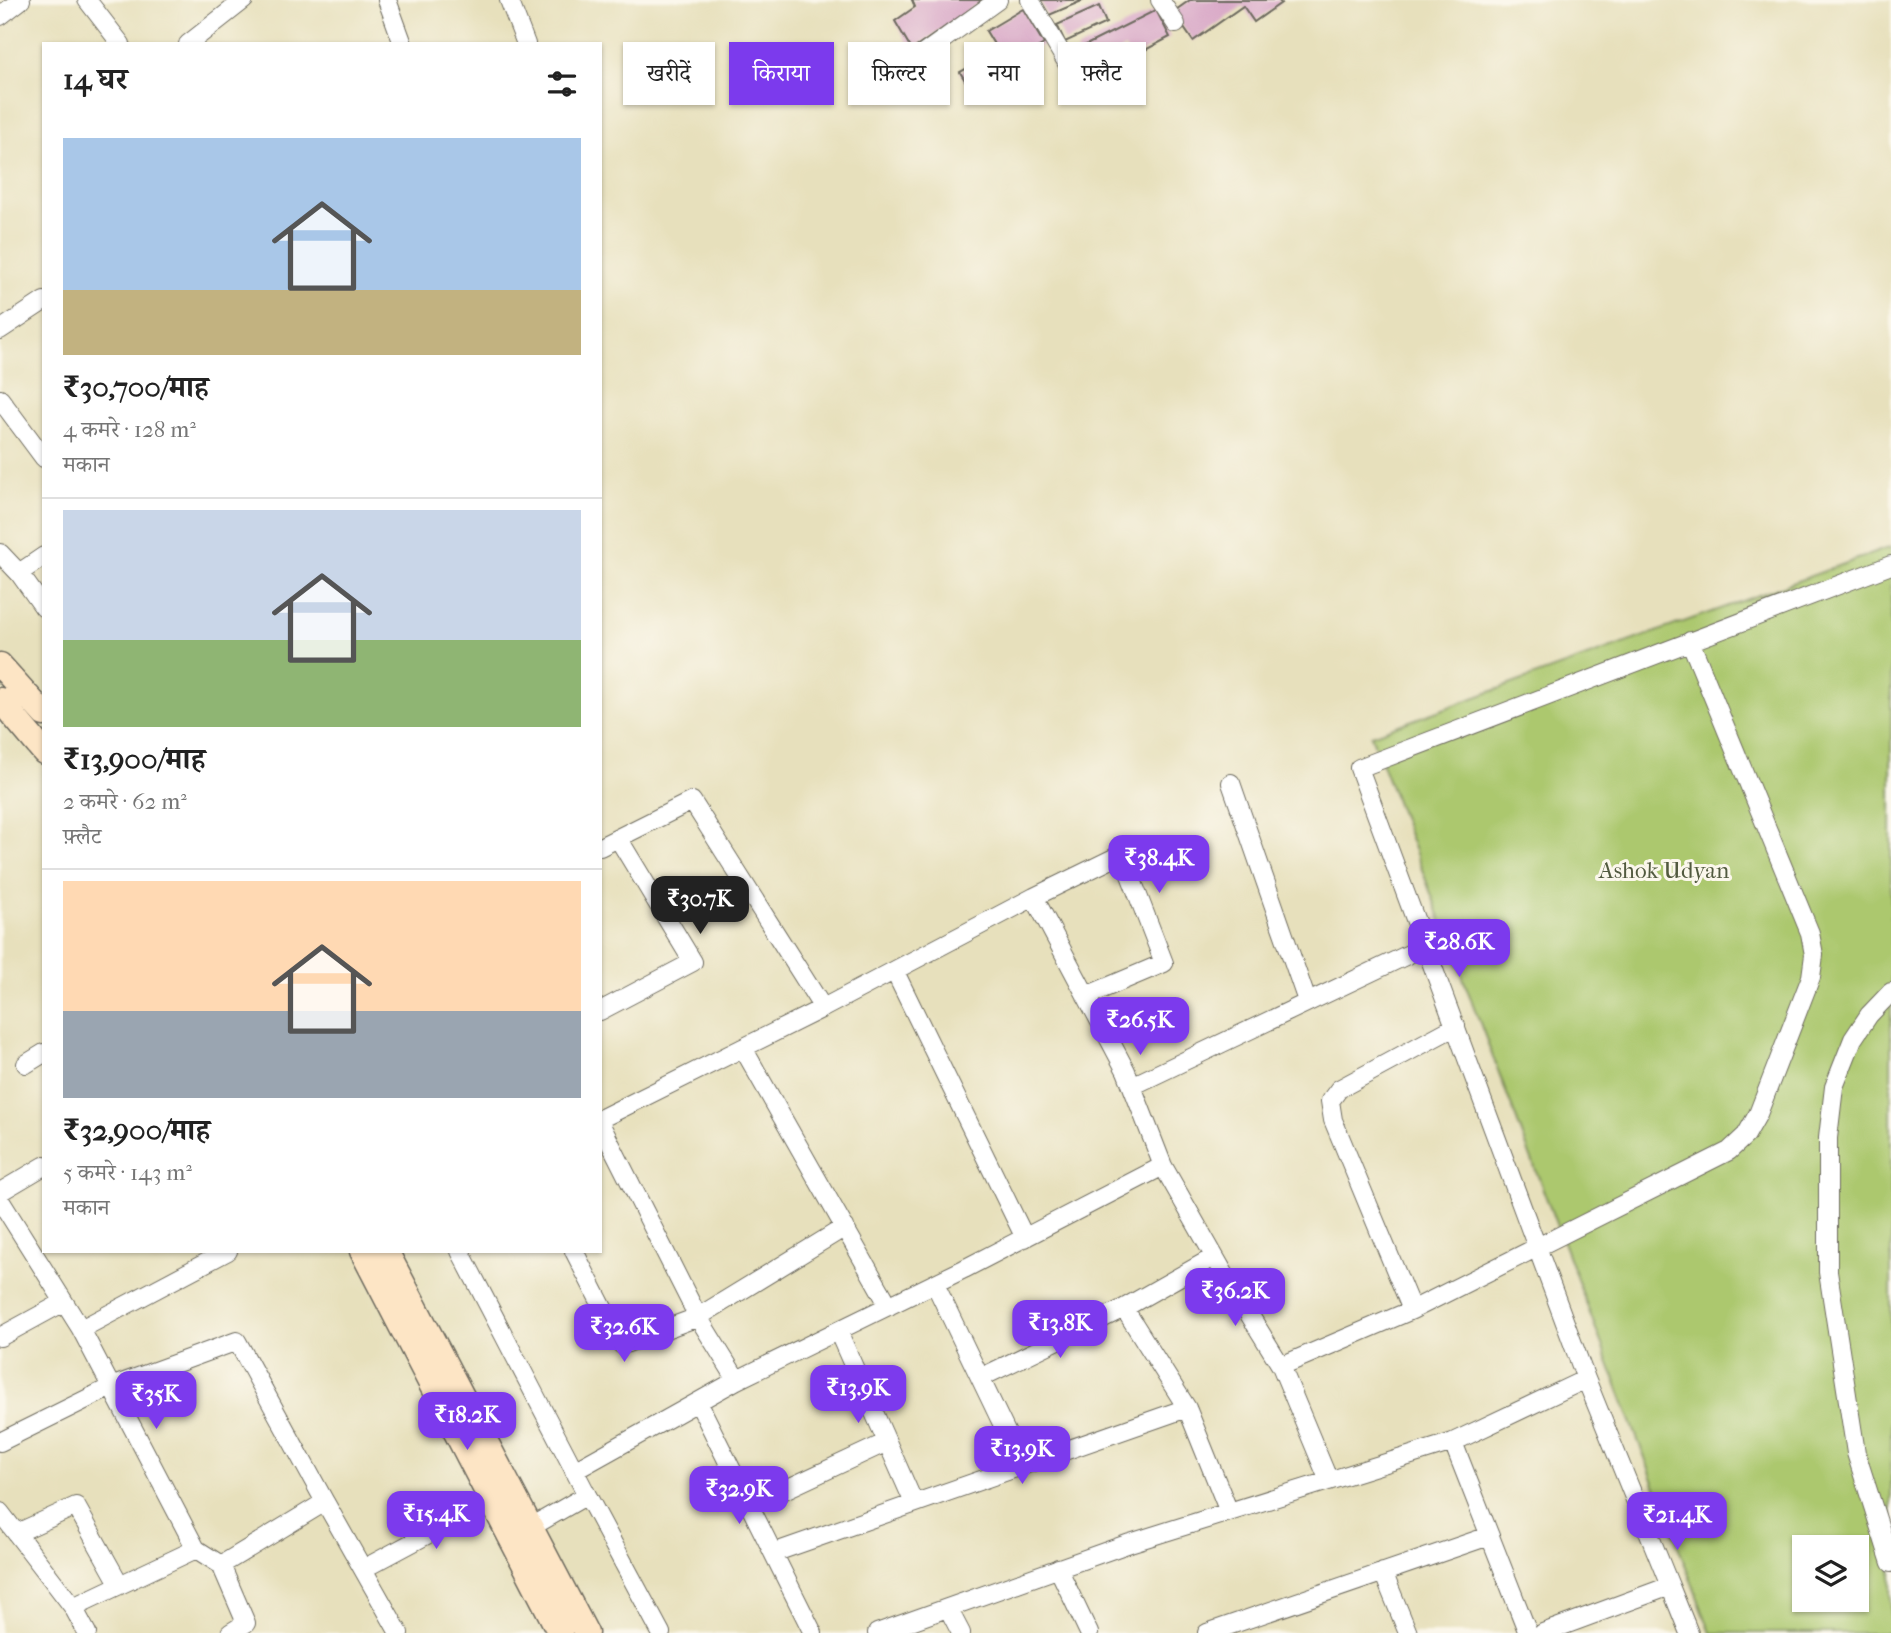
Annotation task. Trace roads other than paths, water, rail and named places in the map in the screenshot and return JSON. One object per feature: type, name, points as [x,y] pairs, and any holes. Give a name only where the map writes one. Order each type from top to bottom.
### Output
[{"type":"main road","points":[[0,665],[42,712]]},
{"type":"main road","points":[[0,700],[42,749]]},
{"type":"main road","points":[[363,1253],[502,1494],[533,1526],[586,1633]]},
{"type":"main road","points":[[387,1253],[502,1494],[560,1633]]},
{"type":"street","points":[[0,16],[21,0]]},
{"type":"street","points":[[87,0],[119,42]]},
{"type":"street","points":[[191,42],[244,0]]},
{"type":"street","points":[[387,0],[397,40]]},
{"type":"street","points":[[509,0],[525,42]]},
{"type":"street","points":[[940,42],[998,0]]},
{"type":"street","points":[[1030,0],[1058,48]]},
{"type":"street","points":[[1160,0],[1176,24]]},
{"type":"street","points":[[0,330],[42,302]]},
{"type":"street","points":[[0,399],[42,455]]},
{"type":"street","points":[[0,553],[19,573],[42,605]]},
{"type":"street","points":[[19,573],[42,557]]},
{"type":"street","points":[[1689,1633],[1586,1379],[1359,768],[1891,565]]},
{"type":"street","points":[[1281,1366],[1412,1310],[1729,1151],[1746,1135],[1758,1114],[1811,977],[1814,955],[1810,933],[1690,641]]},
{"type":"street","points":[[1231,783],[1307,1001]]},
{"type":"street","points":[[602,846],[692,802],[823,1008]]},
{"type":"street","points":[[602,1010],[694,962],[618,838]]},
{"type":"street","points":[[602,1120],[1122,854],[1164,963],[1086,996]]},
{"type":"street","points":[[1034,897],[1132,1086],[1163,1166],[1214,1257],[1281,1366],[1329,1481]]},
{"type":"street","points":[[1132,1086],[1426,947]]},
{"type":"street","points":[[895,972],[1025,1238]]},
{"type":"street","points":[[1891,992],[1869,1015],[1853,1040],[1835,1087],[1828,1138],[1828,1272],[1856,1453],[1891,1563]]},
{"type":"street","points":[[1412,1310],[1333,1120],[1330,1101],[1339,1089],[1456,1026]]},
{"type":"street","points":[[743,1048],[889,1306]]},
{"type":"street","points":[[26,1064],[42,1054]]},
{"type":"street","points":[[602,1125],[698,1317],[737,1380]]},
{"type":"street","points":[[575,1471],[737,1380],[935,1284],[1163,1166]]},
{"type":"street","points":[[0,1192],[42,1167]]},
{"type":"street","points":[[0,1200],[81,1329],[196,1549],[221,1565],[249,1628],[230,1633]]},
{"type":"street","points":[[576,1253],[622,1345],[698,1317],[845,1227]]},
{"type":"street","points":[[81,1329],[224,1253]]},
{"type":"street","points":[[461,1253],[662,1633]]},
{"type":"street","points":[[980,1378],[1124,1308],[1214,1257]]},
{"type":"street","points":[[935,1284],[1022,1465]]},
{"type":"street","points":[[0,1337],[64,1301]]},
{"type":"street","points":[[1124,1308],[1187,1408],[1228,1512]]},
{"type":"street","points":[[838,1331],[914,1503]]},
{"type":"street","points":[[0,1443],[111,1387],[237,1341],[399,1633]]},
{"type":"street","points":[[877,1633],[1058,1568],[1453,1442],[1586,1379]]},
{"type":"street","points":[[698,1402],[813,1633]]},
{"type":"street","points":[[773,1553],[1187,1408]]},
{"type":"street","points":[[750,1506],[887,1442]]},
{"type":"street","points":[[1453,1442],[1528,1633]]},
{"type":"street","points":[[363,1569],[502,1494]]},
{"type":"street","points":[[533,1526],[587,1495]]},
{"type":"street","points":[[221,1565],[325,1502]]},
{"type":"street","points":[[17,1533],[76,1506],[120,1585]]},
{"type":"street","points":[[0,1512],[74,1607],[87,1633]]},
{"type":"street","points":[[1207,1633],[1489,1535]]},
{"type":"street","points":[[74,1607],[196,1549]]},
{"type":"street","points":[[1058,1568],[1089,1633]]},
{"type":"street","points":[[1383,1572],[1408,1633]]},
{"type":"street","points":[[1543,1633],[1670,1586]]},
{"type":"street","points":[[948,1608],[961,1633]]},
{"type":"park label","name":"Ashok Udyan","points":[[1664,870]]}]
